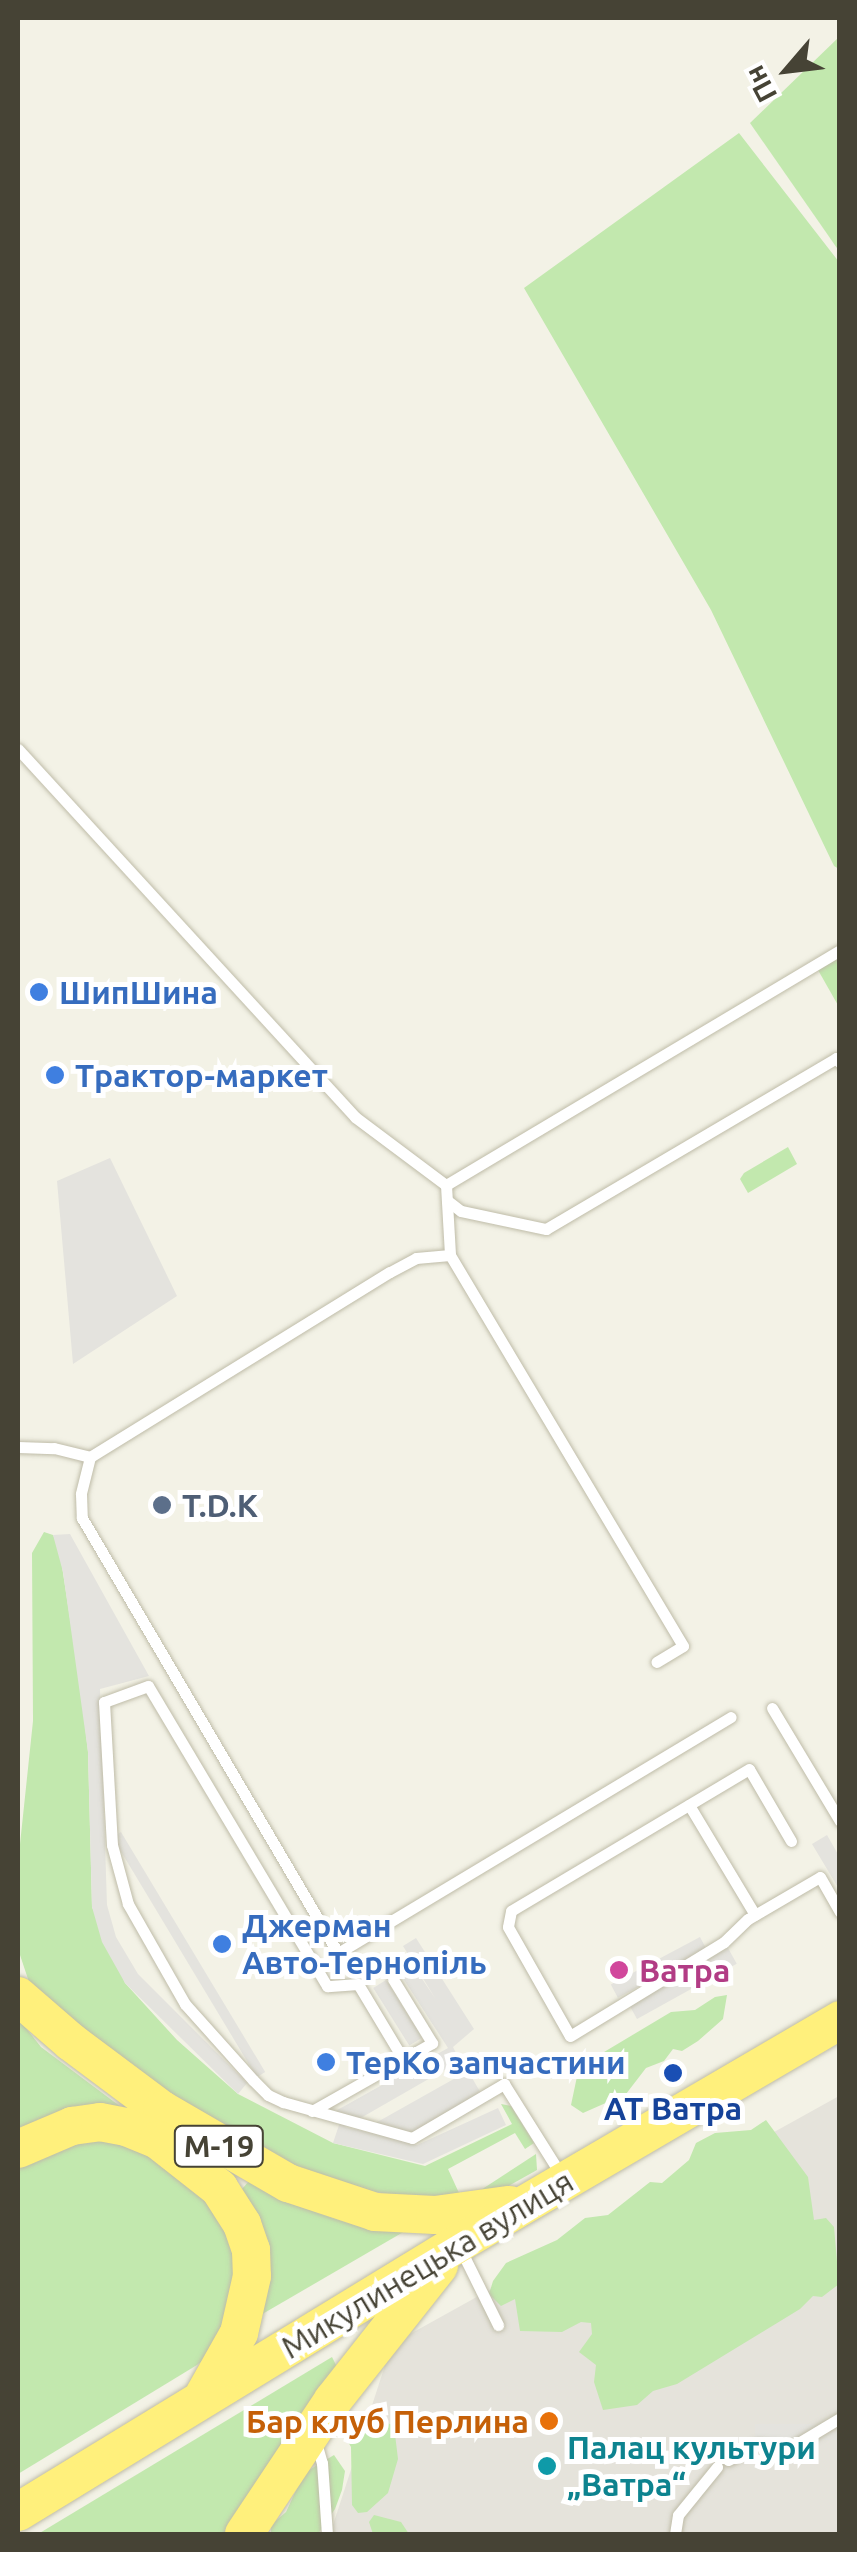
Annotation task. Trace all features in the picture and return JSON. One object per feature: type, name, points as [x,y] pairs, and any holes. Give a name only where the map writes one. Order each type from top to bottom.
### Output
[{"type":"highway","name":"М-19","points":[[18,1996],[70,2042],[162,2110],[288,2183],[375,2212],[405,2215],[456,2214],[530,2202]]},
{"type":"highway","name":"Микулинецька вулиця","points":[[18,2512],[455,2246],[840,2020]]},
{"type":"highway","points":[[18,2149],[72,2126],[100,2122],[126,2127],[158,2140],[219,2188],[242,2224],[252,2250],[252,2276],[239,2333],[200,2401]]},
{"type":"highway","points":[[244,2534],[313,2430],[455,2246]]},
{"type":"lane","points":[[18,748],[356,1117],[446,1185],[450,1255],[683,1646],[656,1662]]},
{"type":"lane","points":[[446,1185],[840,950]]},
{"type":"lane","points":[[448,1201],[461,1211],[546,1230],[836,1058],[840,1063]]},
{"type":"lane","points":[[450,1255],[416,1258],[390,1272],[90,1457],[81,1494],[82,1518],[338,1954],[731,1717]]},
{"type":"lane","points":[[18,1448],[54,1448],[90,1457]]},
{"type":"lane","points":[[403,2060],[358,1984],[327,1986],[148,1686],[104,1702],[112,1844],[128,1904],[195,2015],[268,2095],[312,2112],[412,2138],[504,2084],[546,2144],[565,2182]]},
{"type":"lane","points":[[772,1708],[840,1821]]},
{"type":"lane","points":[[792,1841],[749,1769],[511,1911],[508,1926],[570,2036],[724,1942],[755,1914],[820,1877],[840,1912]]},
{"type":"lane","points":[[689,1805],[755,1914]]},
{"type":"lane","points":[[312,2112],[432,2043],[393,1978]]},
{"type":"lane","points":[[455,2246],[498,2325]]},
{"type":"lane","points":[[675,2534],[678,2515],[723,2464],[758,2445],[790,2448],[840,2418]]},
{"type":"lane","points":[[313,2430],[322,2464],[327,2534]]},
{"type":"shaded area","points":[[110,1158],[177,1296],[73,1364],[57,1181]]},
{"type":"shaded area","points":[[70,1534],[149,1676],[100,1689],[107,1905],[116,1937],[138,1974],[247,2083],[238,2094],[125,1983],[102,1942],[92,1907],[88,1752],[63,1572],[53,1535]]},
{"type":"shaded area","points":[[121,1832],[265,2072],[257,2077],[112,1837]]},
{"type":"shaded area","points":[[827,1835],[839,1856],[839,1889],[812,1844]]},
{"type":"shaded area","points":[[700,1937],[707,1950],[618,1998],[611,1984]]},
{"type":"shaded area","points":[[416,1938],[474,2029],[453,2047],[460,2061],[345,2127],[376,2134],[372,2125],[468,2071],[482,2095],[403,2141],[417,2145],[498,2108],[506,2125],[423,2164],[333,2143],[339,2125],[332,2113],[448,2048],[397,1969],[410,1961],[435,1998],[403,1946]]},
{"type":"shaded area","points":[[728,1948],[737,1964],[637,2019],[628,2003]]},
{"type":"shaded area","points":[[386,1980],[422,2038],[409,2046],[373,1988]]},
{"type":"shaded area","points":[[839,2096],[839,2534],[330,2534],[392,2344]]},
{"type":"shaded area","points":[[755,2424],[839,2424],[839,2440],[755,2440]]},
{"type":"green space","points":[[839,37],[839,251],[750,123]]},
{"type":"green space","points":[[739,133],[839,262],[839,869],[834,866],[711,610],[524,288]]},
{"type":"green space","points":[[839,958],[839,1007],[818,970]]},
{"type":"green space","points":[[788,1147],[797,1164],[748,1193],[740,1179],[744,1173]]},
{"type":"green space","points":[[44,1532],[53,1535],[59,1547],[81,1690],[88,1752],[92,1907],[125,1983],[177,2040],[238,2094],[333,2143],[425,2166],[512,2124],[501,2104],[511,2106],[534,2143],[525,2149],[515,2133],[448,2169],[459,2193],[445,2203],[331,2185],[207,2121],[107,2052],[31,1988],[18,1949],[18,1863],[33,1721],[32,1553]]},
{"type":"green space","points":[[727,1995],[723,2019],[698,2041],[682,2051],[673,2049],[664,2061],[646,2068],[626,2094],[583,2113],[571,2105],[579,2067],[671,2012],[695,2010],[715,1997]]},
{"type":"green space","points":[[18,2018],[41,2047],[121,2107],[18,2134]]},
{"type":"green space","points":[[766,2120],[808,2177],[814,2220],[826,2218],[834,2227],[839,2284],[822,2297],[813,2296],[800,2309],[677,2384],[653,2391],[637,2405],[603,2410],[594,2382],[596,2365],[579,2352],[592,2334],[591,2323],[581,2322],[562,2332],[520,2331],[515,2299],[501,2306],[489,2294],[493,2281],[506,2263],[557,2240],[585,2218],[608,2215],[650,2182],[662,2183],[689,2160],[696,2143],[715,2133],[751,2130]]},
{"type":"green space","points":[[111,2135],[192,2180],[239,2251],[221,2345],[197,2365],[18,2474],[18,2166],[60,2140]]},
{"type":"green space","points":[[536,2154],[537,2170],[498,2192],[464,2201]]},
{"type":"green space","points":[[250,2180],[412,2227],[259,2316],[241,2190]]},
{"type":"green space","points":[[332,2357],[337,2367],[230,2534],[38,2534]]},
{"type":"green space","points":[[362,2411],[394,2426],[398,2459],[388,2493],[367,2512],[358,2513],[352,2505],[351,2447],[336,2422]]},
{"type":"green space","points":[[334,2455],[345,2471],[342,2490],[318,2534],[271,2534],[271,2525],[286,2512],[304,2473]]},
{"type":"green space","points":[[374,2515],[401,2522],[409,2534],[373,2534],[369,2522]]},
{"type":"place","name":"ШипШина","points":[[39,992]]},
{"type":"place","name":"Трактор-маркет","points":[[55,1075]]},
{"type":"place","name":"T.D.K","points":[[162,1505]]},
{"type":"place","name":"Джерман Авто-Тернопіль","points":[[222,1944]]},
{"type":"place","name":"Ватра","points":[[619,1970]]},
{"type":"place","name":"ТерКо запчастини","points":[[326,2062]]},
{"type":"place","name":"АТ Ватра","points":[[673,2073]]},
{"type":"place","name":"Бар клуб Перлина","points":[[549,2421]]},
{"type":"place","name":"Палац культури „Ватра“","points":[[547,2466]]}]
